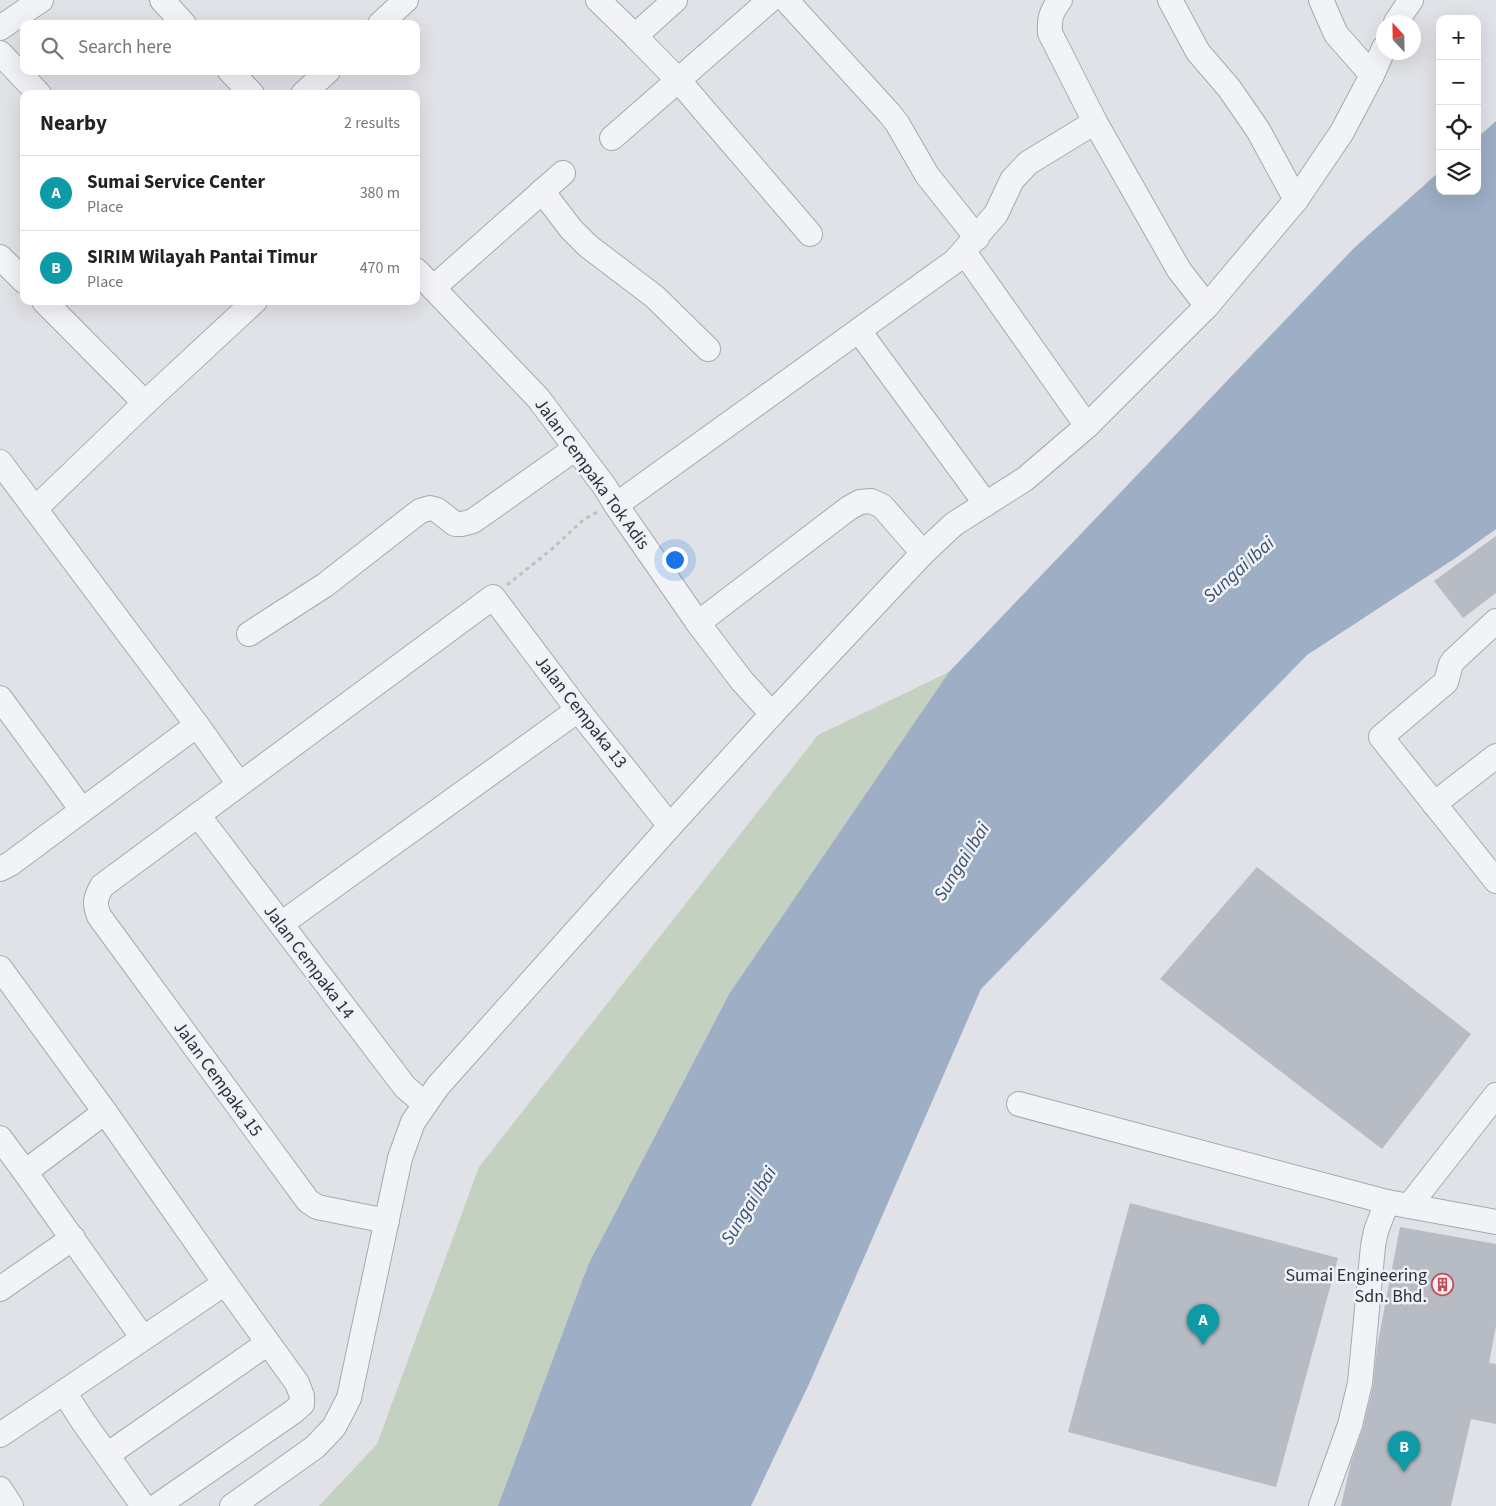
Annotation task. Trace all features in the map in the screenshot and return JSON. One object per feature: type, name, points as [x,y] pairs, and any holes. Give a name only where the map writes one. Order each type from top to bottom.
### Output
[{"type":"street","points":[[0,28],[41,0]]},
{"type":"street","points":[[162,0],[180,20]]},
{"type":"street","points":[[384,20],[406,0]]},
{"type":"street","points":[[598,0],[679,81],[810,234]]},
{"type":"street","points":[[635,36],[675,0]]},
{"type":"street","points":[[612,138],[770,0]]},
{"type":"street","points":[[786,0],[897,124],[970,245],[1087,426]]},
{"type":"street","points":[[1060,0],[1050,20],[1050,33],[1095,122],[1179,270],[1207,306]]},
{"type":"street","points":[[1170,0],[1198,52],[1229,88],[1258,130],[1296,200]]},
{"type":"street","points":[[1321,0],[1336,34],[1372,75]]},
{"type":"street","points":[[1401,15],[1411,0]]},
{"type":"street","points":[[0,53],[20,74]]},
{"type":"street","points":[[232,1506],[315,1447],[334,1427],[346,1405],[400,1158],[414,1122],[438,1086],[670,826],[923,553],[970,514],[1025,479],[1087,426],[1207,306],[1296,200],[1342,132],[1379,60]]},
{"type":"street","points":[[21,75],[35,90]]},
{"type":"street","points":[[234,75],[248,90]]},
{"type":"street","points":[[307,90],[324,75]]},
{"type":"street","points":[[611,496],[845,340],[955,261],[996,214],[1012,180],[1028,163],[1095,122]]},
{"type":"street","points":[[433,288],[563,173]]},
{"type":"street","points":[[542,191],[588,246],[656,297],[708,349]]},
{"type":"street","points":[[0,257],[20,277]]},
{"type":"street","name":"Jalan Cempaka Tok Adis","points":[[420,274],[538,398],[611,496],[698,623],[742,681],[772,714]]},
{"type":"street","points":[[48,305],[144,404]]},
{"type":"street","points":[[35,509],[247,305]]},
{"type":"street","points":[[845,340],[970,514]]},
{"type":"street","points":[[249,634],[325,585],[420,511],[430,508],[437,510],[455,524],[473,521],[580,454]]},
{"type":"street","points":[[0,462],[197,724],[234,777]]},
{"type":"street","points":[[698,623],[849,508],[860,502],[871,501],[882,506],[923,553]]},
{"type":"street","points":[[198,815],[234,777],[493,597]]},
{"type":"street","name":"Jalan Cempaka 13","points":[[493,597],[578,710],[670,826]]},
{"type":"street","points":[[1496,621],[1454,660],[1446,682],[1381,737],[1496,881]]},
{"type":"street","points":[[0,698],[82,810]]},
{"type":"street","points":[[281,924],[578,710]]},
{"type":"street","points":[[0,869],[10,864],[197,724]]},
{"type":"street","points":[[1434,804],[1496,756]]},
{"type":"street","name":"Jalan Cempaka 14","points":[[198,815],[404,1087],[425,1104]]},
{"type":"street","name":"Jalan Cempaka 15","points":[[198,815],[102,886],[96,898],[99,916],[308,1201],[317,1207],[387,1221]]},
{"type":"street","points":[[0,968],[105,1112],[297,1383],[302,1396],[302,1404],[293,1412],[157,1506]]},
{"type":"street","points":[[1321,1506],[1350,1425],[1360,1383],[1373,1246],[1376,1232],[1398,1204],[1496,1095]]},
{"type":"street","points":[[1019,1104],[1398,1204],[1496,1222]]},
{"type":"street","points":[[26,1172],[105,1112]]},
{"type":"street","points":[[2,1146],[26,1172],[143,1338]]},
{"type":"street","points":[[0,1289],[72,1238]]},
{"type":"street","points":[[0,1435],[225,1283]]},
{"type":"street","points":[[106,1455],[268,1343]]},
{"type":"street","points":[[64,1392],[143,1506]]},
{"type":"street","points":[[0,1489],[11,1506]]},
{"type":"path","points":[[493,597],[552,549],[611,496]]},
{"type":"green space","points":[[949,672],[729,994],[588,1265],[498,1506],[319,1506],[377,1444],[479,1167],[818,735]]},
{"type":"water","name":"Sungai Ibai","points":[[1496,121],[1496,529],[1457,557],[1307,655],[981,989],[809,1384],[751,1506],[498,1506],[588,1265],[729,994],[949,672],[1354,248],[1436,175],[1436,195],[1481,195],[1481,134]]},
{"type":"building","points":[[1496,536],[1496,593],[1463,618],[1434,581]]},
{"type":"building","points":[[1257,867],[1471,1034],[1382,1149],[1160,979]]},
{"type":"building","points":[[1130,1203],[1338,1258],[1276,1487],[1068,1432]]},
{"type":"building","name":"Sumai Engineering Sdn. Bhd.","points":[[1400,1227],[1496,1244],[1496,1326],[1489,1363],[1496,1364],[1496,1424],[1471,1419],[1451,1506],[1341,1506],[1351,1462],[1363,1428],[1373,1386],[1377,1347]]},
{"type":"place","name":"Sumai Engineering Sdn. Bhd.","points":[[1443,1285]]},
{"type":"place","name":"Sumai Service Center","points":[[1203,1345]]},
{"type":"place","name":"SIRIM Wilayah Pantai Timur","points":[[1404,1472]]}]
